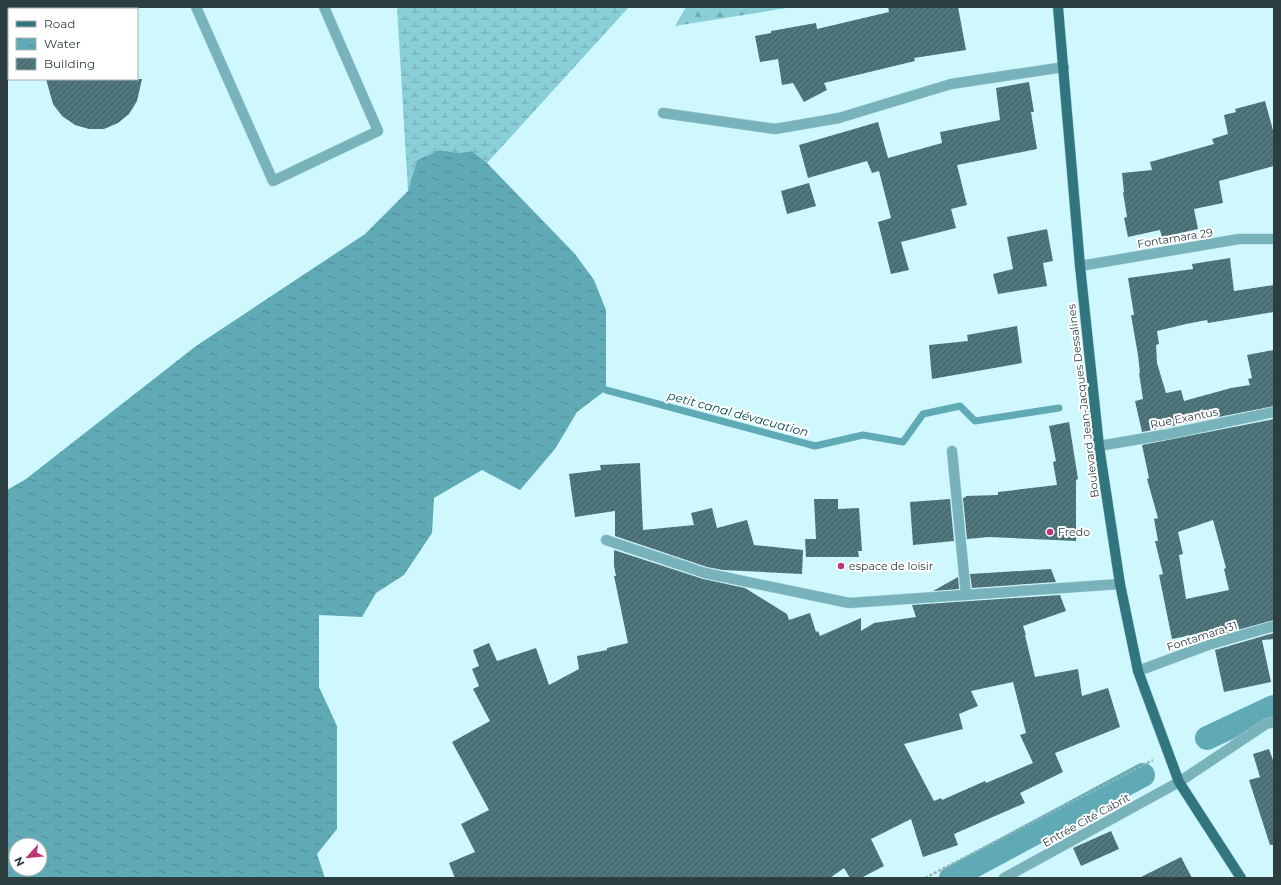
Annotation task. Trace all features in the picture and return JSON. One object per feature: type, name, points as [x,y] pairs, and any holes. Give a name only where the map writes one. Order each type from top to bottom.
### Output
[{"type":"main road","name":"Boulevard Jean-Jacques Dessalines","points":[[1058,7],[1080,266],[1099,446],[1120,584],[1138,671],[1179,782],[1241,878]]},
{"type":"street","points":[[196,7],[273,182],[378,131],[324,7]]},
{"type":"street","points":[[663,112],[775,129],[839,118],[951,84],[1064,67]]},
{"type":"street","name":"Fontamara 29","points":[[1080,266],[1239,239],[1274,239]]},
{"type":"street","name":"Rue Exantus","points":[[1099,446],[1169,434],[1274,412]]},
{"type":"street","points":[[952,452],[966,595]]},
{"type":"street","points":[[606,540],[705,573],[849,603],[1120,584]]},
{"type":"street","name":"Fontamara 31","points":[[1138,671],[1208,645],[1274,626]]},
{"type":"street","name":"Entrée Cité Cabrit","points":[[1004,878],[1179,782],[1266,724],[1274,722]]},
{"type":"path","points":[[925,878],[1168,752]]},
{"type":"green space","points":[[397,7],[629,7],[487,163],[472,151],[458,153],[440,150],[417,160],[408,191]]},
{"type":"green space","points":[[686,7],[793,7],[675,26]]},
{"type":"water","points":[[440,150],[458,153],[472,151],[487,163],[575,254],[594,280],[606,310],[606,390],[577,412],[555,449],[520,490],[482,470],[434,498],[432,533],[404,575],[376,593],[362,617],[319,615],[319,687],[337,726],[337,829],[317,854],[325,878],[7,878],[7,490],[26,479],[196,346],[365,234],[408,191],[417,160]]},
{"type":"building","points":[[888,7],[958,7],[966,50],[914,58],[915,61],[824,83],[827,90],[804,102],[793,83],[782,85],[778,59],[760,62],[755,36],[771,33],[771,31],[816,23],[817,29],[889,12]]},
{"type":"building","points":[[142,79],[137,101],[129,114],[118,123],[104,129],[89,129],[75,125],[62,116],[53,104],[46,80]]},
{"type":"building","points":[[1029,82],[1034,112],[1031,112],[1037,149],[957,165],[967,205],[951,209],[956,228],[901,242],[909,270],[891,274],[878,222],[891,218],[879,171],[872,173],[867,161],[808,178],[799,145],[878,122],[888,158],[942,143],[940,132],[1000,120],[996,88]]},
{"type":"building","points":[[1265,101],[1274,134],[1274,166],[1219,181],[1223,203],[1194,209],[1198,229],[1162,237],[1160,230],[1128,237],[1124,218],[1127,217],[1122,173],[1152,170],[1150,162],[1214,144],[1212,139],[1228,134],[1224,115],[1236,112],[1235,109]]},
{"type":"building","points":[[809,183],[816,206],[787,214],[781,191]]},
{"type":"building","points":[[1047,229],[1053,261],[1043,263],[1047,286],[998,294],[993,274],[1013,269],[1007,237]]},
{"type":"building","points":[[1230,258],[1234,291],[1274,285],[1274,312],[1208,323],[1207,320],[1157,331],[1159,344],[1156,345],[1157,363],[1166,393],[1181,390],[1184,401],[1231,388],[1250,385],[1248,379],[1252,378],[1247,355],[1274,350],[1274,406],[1142,432],[1135,401],[1143,399],[1138,355],[1131,315],[1134,315],[1128,278],[1193,269],[1192,264]]},
{"type":"building","points":[[1017,326],[1022,363],[932,379],[929,345],[968,341],[967,335]]},
{"type":"building","points":[[1274,419],[1274,620],[1212,637],[1211,631],[1172,639],[1159,575],[1163,574],[1155,541],[1158,541],[1154,519],[1158,518],[1147,479],[1149,478],[1142,445]],"holes":[[[1213,520],[1226,568],[1224,569],[1229,590],[1186,599],[1179,555],[1183,554],[1178,532]]]},
{"type":"building","points":[[1069,422],[1078,479],[1076,480],[1076,541],[989,537],[967,539],[963,498],[966,496],[998,495],[998,492],[1057,485],[1053,462],[1056,461],[1049,426]]},
{"type":"building","points":[[640,463],[643,530],[694,525],[691,513],[712,508],[717,528],[747,520],[754,545],[803,550],[802,574],[723,570],[707,567],[615,536],[615,511],[575,517],[569,474],[601,470],[600,465]]},
{"type":"building","points":[[814,499],[838,499],[838,509],[859,508],[862,551],[858,551],[859,557],[806,557],[805,539],[816,539]]},
{"type":"building","points":[[950,499],[954,541],[913,545],[910,502]]},
{"type":"building","points":[[614,550],[703,579],[745,588],[787,614],[789,620],[810,613],[816,632],[818,631],[820,636],[861,618],[861,631],[874,623],[916,617],[912,605],[1060,595],[1066,611],[1023,626],[1035,677],[1078,669],[1082,696],[1108,688],[1120,727],[1055,753],[1063,772],[1020,793],[1025,803],[954,834],[958,845],[923,857],[911,819],[871,839],[884,866],[861,878],[850,878],[844,868],[830,878],[455,878],[449,863],[475,852],[461,824],[489,810],[452,742],[490,721],[473,689],[479,686],[472,669],[479,666],[473,650],[489,643],[497,661],[536,648],[549,685],[579,669],[577,656],[607,650],[607,648],[628,643],[614,576],[616,576],[614,566]],"holes":[[[1013,682],[1026,733],[1020,735],[1033,763],[986,783],[985,781],[942,800],[941,798],[934,801],[904,744],[963,729],[959,714],[978,706],[971,691]]]},
{"type":"building","points":[[1051,569],[1056,582],[972,588],[970,574]]},
{"type":"building","points":[[958,577],[959,589],[933,591]]},
{"type":"building","points":[[1274,633],[1274,639],[1262,640],[1271,682],[1224,692],[1215,650]]},
{"type":"building","points":[[1269,749],[1274,763],[1274,845],[1270,845],[1249,780],[1260,777],[1253,754]]},
{"type":"building","points":[[1111,831],[1119,849],[1081,866],[1073,848]]},
{"type":"building","points":[[1181,857],[1192,878],[1139,878]]},
{"type":"waterway","name":"petit canal dévacuation","points":[[606,390],[815,446],[863,435],[903,442],[923,414],[960,406],[975,421],[1059,408]]},
{"type":"waterway","points":[[1207,738],[1274,707]]},
{"type":"waterway","points":[[951,878],[1143,775]]},
{"type":"place","name":"Fredo","points":[[1050,532]]},
{"type":"place","name":"espace de loisir","points":[[841,566]]}]
